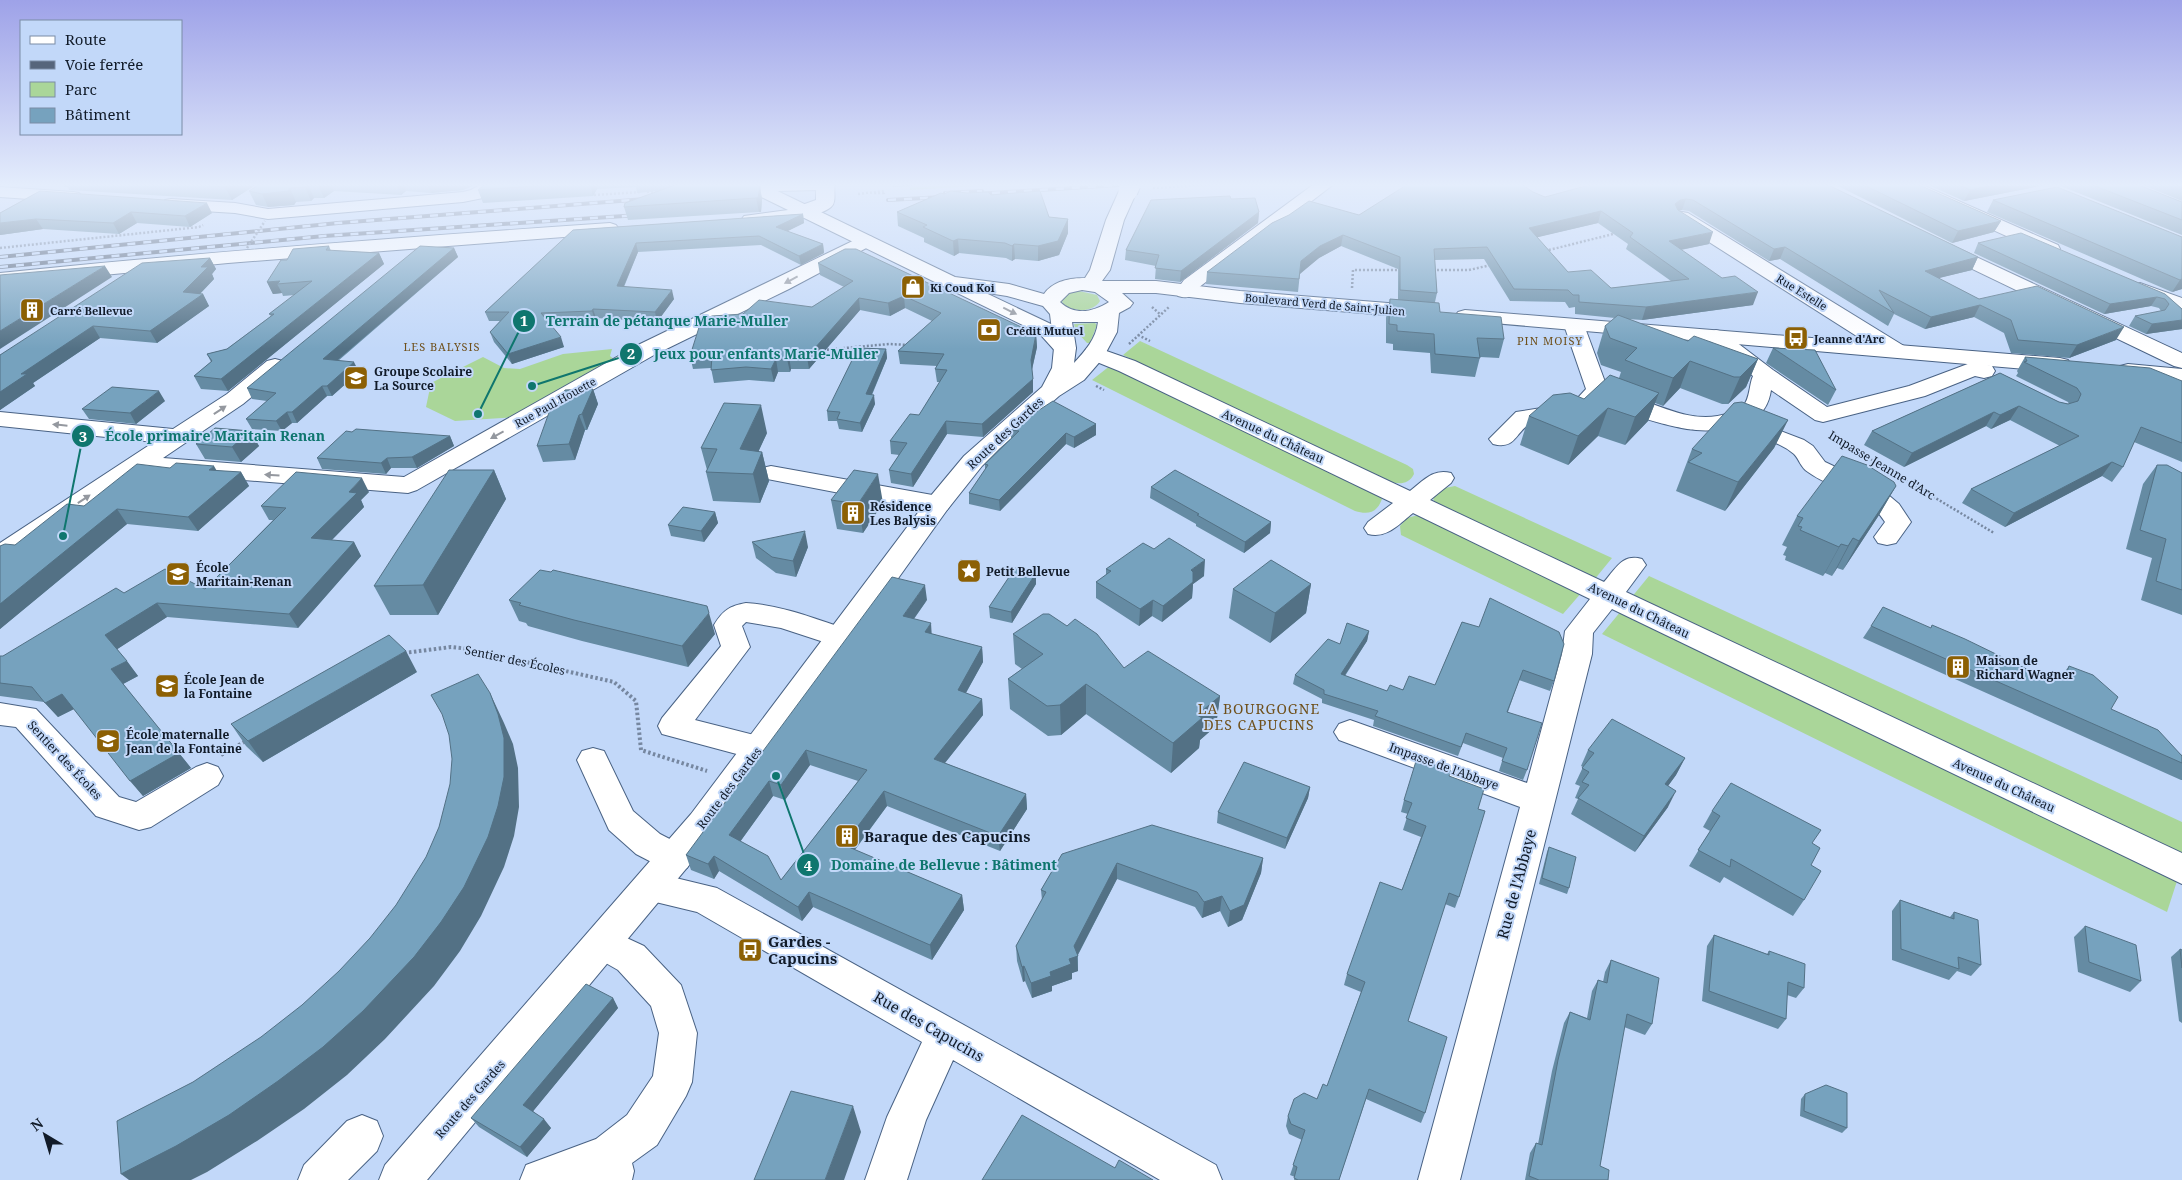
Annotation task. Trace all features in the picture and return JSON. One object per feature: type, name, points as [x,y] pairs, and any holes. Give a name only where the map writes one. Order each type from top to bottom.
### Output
[{"type":"street","points":[[0,279],[149,264],[457,239]]},
{"type":"street","points":[[861,239],[1046,329],[1065,348]]},
{"type":"street","points":[[1109,239],[1096,286],[1112,292],[1117,298],[1112,308]]},
{"type":"street","points":[[1185,292],[1191,284],[1251,239]]},
{"type":"street","name":"Rue Estelle","points":[[1717,239],[1896,351]]},
{"type":"street","points":[[1926,239],[2182,361]]},
{"type":"street","points":[[1950,251],[1999,239]]},
{"type":"street","points":[[2029,239],[2069,257]]},
{"type":"street","points":[[397,267],[427,241]]},
{"type":"street","name":"Rue Paul Houette","points":[[140,462],[182,468],[408,485],[646,350],[782,285],[865,241]]},
{"type":"street","points":[[114,286],[149,264]]},
{"type":"street","name":"Boulevard Verd de Saint-Julien","points":[[943,278],[1009,290],[1086,317],[1156,295],[1185,292]]},
{"type":"street","name":"Boulevard Verd de Saint-Julien","points":[[943,278],[1070,286],[1156,287],[1185,292],[1896,351],[1986,370],[2078,367]]},
{"type":"street","points":[[2120,280],[2182,305]]},
{"type":"street","points":[[1055,307],[1052,295],[1070,286]]},
{"type":"street","name":"Route des Gardes","points":[[1051,391],[1063,368],[1065,348],[1055,307]]},
{"type":"street","name":"Avenue du Château","points":[[1055,307],[1074,338],[1095,353],[1113,359],[2182,869]]},
{"type":"street","name":"Route des Gardes","points":[[400,1180],[675,858],[736,780],[938,504],[973,461],[1051,391],[1076,375],[1095,353],[1107,332],[1112,308]]},
{"type":"street","points":[[2100,323],[2134,317]]},
{"type":"street","points":[[1574,325],[1597,390],[1650,412],[1680,421],[1707,423],[1732,421],[1751,411],[1760,398],[1760,382],[1765,374]]},
{"type":"street","name":"Impasse Jeanne d'Arc","points":[[1716,336],[1823,415]]},
{"type":"street","points":[[0,555],[235,399],[289,355]]},
{"type":"street","points":[[1823,415],[1916,391],[1973,369],[1986,370]]},
{"type":"street","points":[[2107,369],[2182,376]]},
{"type":"street","points":[[1501,439],[1524,417],[1581,408],[1597,390]]},
{"type":"street","points":[[0,420],[178,437]]},
{"type":"street","points":[[1732,421],[1779,437],[1804,450],[1815,467],[1862,487],[1890,506],[1898,522],[1887,537]]},
{"type":"street","points":[[771,473],[938,504]]},
{"type":"street","points":[[1377,528],[1442,478]]},
{"type":"street","name":"Rue de l'Abbaye","points":[[1439,1180],[1577,654],[1579,631],[1633,565]]},
{"type":"street","points":[[759,748],[673,726],[736,647],[728,625],[738,614],[749,611],[765,614],[839,637]]},
{"type":"street","name":"Sentier des Écoles","points":[[0,714],[25,717],[108,806],[139,818],[207,776]]},
{"type":"street","name":"Impasse de l'Abbaye","points":[[1350,732],[1538,800]]},
{"type":"street","points":[[593,760],[621,820],[648,844],[675,858]]},
{"type":"street","name":"Rue des Capucins","points":[[651,887],[705,899],[1201,1180]]},
{"type":"street","points":[[541,1180],[610,1167],[642,1130],[672,1082],[678,1033],[668,997],[631,958],[603,943]]},
{"type":"street","points":[[886,1180],[907,1117],[946,1035]]},
{"type":"street","points":[[319,1180],[362,1136]]},
{"type":"path","points":[[0,248],[85,239]]},
{"type":"path","points":[[246,248],[252,239]]},
{"type":"path","points":[[1537,253],[1592,239]]},
{"type":"path","points":[[1430,270],[1469,270],[1498,263]]},
{"type":"path","points":[[1352,306],[1353,270],[1401,270]]},
{"type":"path","points":[[1129,345],[1160,315]]},
{"type":"path","points":[[1138,335],[1150,341]]},
{"type":"path","points":[[821,351],[890,344],[917,345]]},
{"type":"path","name":"Impasse Jeanne d'Arc","points":[[1823,415],[1817,421],[1827,433],[1994,533]]},
{"type":"path","name":"Sentier des Écoles","points":[[397,655],[451,647],[469,649],[614,682],[636,701],[641,750],[736,780]]},
{"type":"path","points":[[207,776],[218,757],[251,738]]},
{"type":"green space","points":[[1079,291],[1097,295],[1100,301],[1093,308],[1083,310],[1072,309],[1063,304],[1061,298],[1067,293]]},
{"type":"green space","points":[[1095,323],[1097,325],[1090,343],[1087,343],[1076,331],[1074,324]]},
{"type":"green space","points":[[1140,341],[1407,465],[1413,469],[1414,474],[1409,481],[1405,482],[1386,481],[1123,355]]},
{"type":"green space","points":[[612,349],[610,356],[616,361],[517,417],[455,421],[426,407],[431,383],[483,357],[504,368],[520,369],[563,354]]},
{"type":"green space","points":[[1111,365],[1380,495],[1382,499],[1380,504],[1372,512],[1355,511],[1092,380]]},
{"type":"green space","points":[[1455,486],[1612,558],[1594,580],[1435,505],[1433,497],[1440,489]]},
{"type":"green space","points":[[1422,514],[1582,592],[1563,614],[1401,535],[1400,526],[1407,518]]},
{"type":"green space","points":[[1649,576],[2182,822],[2182,858],[1631,598]]},
{"type":"green space","points":[[1621,611],[2178,878],[2167,912],[1602,634]]},
{"type":"building","points":[[563,239],[705,239],[636,243],[617,286],[672,290],[655,312],[593,309],[592,311],[541,313],[561,337],[508,354],[490,332],[509,312],[485,312]]},
{"type":"building","points":[[765,239],[809,239],[823,244],[799,256]]},
{"type":"building","points":[[959,239],[1059,239],[1058,241],[1038,246],[1014,244],[1012,246],[1005,243]]},
{"type":"building","points":[[1131,239],[1223,239],[1181,271],[1155,268],[1159,255],[1126,250]]},
{"type":"building","points":[[1251,239],[1334,239],[1320,246],[1301,261],[1299,279],[1207,272]]},
{"type":"building","points":[[1354,239],[1539,239],[1568,272],[1591,270],[1611,288],[1689,279],[1633,239],[1678,239],[1669,241],[1722,278],[1735,276],[1758,292],[1646,307],[1579,302],[1579,295],[1573,295],[1568,290],[1514,289],[1487,247],[1434,249],[1437,293],[1400,290],[1400,257]]},
{"type":"building","points":[[1758,239],[1941,239],[1978,257],[1925,271],[1979,299],[2037,286],[2124,327],[2077,345],[2018,340],[2011,320],[1980,305],[1931,317],[1879,290],[1894,313],[1785,247],[1774,249]]},
{"type":"building","points":[[1995,239],[2035,239],[2165,294],[2182,309],[2182,320],[2152,324],[2135,316],[2165,310],[2169,304],[2165,299],[2157,297],[2110,304],[1978,243]]},
{"type":"building","points":[[2084,239],[2182,239],[2182,279],[2180,280]]},
{"type":"building","points":[[329,246],[326,250],[379,253],[221,379],[194,376],[212,361],[207,354],[227,349],[274,314],[269,314],[312,281],[277,284],[280,281],[267,282],[281,260],[287,260],[293,249]]},
{"type":"building","points":[[420,246],[454,248],[323,359],[354,362],[327,386],[322,386],[292,412],[287,412],[276,421],[246,419],[276,393],[247,388]]},
{"type":"building","points":[[845,249],[856,249],[1036,334],[1031,360],[1033,379],[982,424],[946,421],[911,474],[889,470],[907,443],[890,441],[910,414],[919,415],[947,370],[935,369],[944,354],[898,351],[941,313],[904,296],[888,303],[859,298],[807,357],[789,356],[787,359],[776,359],[771,369],[746,367],[711,370],[712,356],[690,356],[701,321],[712,316],[743,314],[759,300],[812,307],[853,281],[818,263]]},
{"type":"building","points":[[210,258],[201,267],[208,267],[183,292],[203,294],[150,331],[93,326],[21,374],[27,374],[0,392],[0,355],[142,263]]},
{"type":"building","points":[[105,266],[0,331],[0,275]]},
{"type":"building","points":[[1390,299],[1439,303],[1440,312],[1501,317],[1504,339],[1477,338],[1480,358],[1435,354],[1434,334],[1397,331],[1397,325],[1389,324]]},
{"type":"building","points":[[1618,315],[1688,341],[1694,336],[1758,359],[1740,377],[1734,377],[1690,361],[1673,378],[1625,360],[1637,348],[1610,338],[1605,326]]},
{"type":"building","points":[[858,348],[886,349],[866,394],[874,395],[860,423],[837,419],[840,412],[827,411]]},
{"type":"building","points":[[1773,348],[1815,350],[1836,390]]},
{"type":"building","points":[[2025,357],[2150,368],[2182,381],[2182,443],[2141,427],[2123,467],[2112,462],[2014,513],[1971,489],[2079,436],[2019,406],[2000,415],[1994,412],[1912,453],[1872,431],[2000,373],[2059,402],[2068,404],[2078,401],[2081,394],[2077,388],[2024,362],[2027,361]]},
{"type":"building","points":[[1610,375],[1659,393],[1635,417],[1608,408],[1578,436],[1529,416],[1553,395],[1570,393],[1584,399]]},
{"type":"building","points":[[112,387],[159,391],[130,413],[82,409]]},
{"type":"building","points":[[593,389],[582,414],[579,415],[569,444],[537,446],[551,407],[558,404],[565,390]]},
{"type":"building","points":[[1053,401],[1096,424],[1074,437],[1066,433],[999,500],[969,493],[988,465],[985,464],[1019,431],[1011,430],[1036,408],[1036,412]]},
{"type":"building","points":[[1742,402],[1788,420],[1738,482],[1688,462],[1702,453],[1692,449],[1734,403]]},
{"type":"building","points":[[724,403],[761,405],[740,449],[762,452],[753,474],[706,472],[717,449],[701,448]]},
{"type":"building","points":[[215,428],[250,431],[232,447],[196,444]]},
{"type":"building","points":[[356,429],[450,436],[412,457],[387,458],[381,463],[317,458],[346,431],[352,432]]},
{"type":"building","points":[[1842,456],[1867,465],[1894,482],[1896,486],[1859,541],[1853,538],[1848,546],[1841,544],[1839,547],[1800,530],[1802,527],[1798,526],[1803,518],[1797,516]]},
{"type":"building","points":[[176,463],[214,466],[209,470],[241,472],[188,517],[117,509],[0,604],[0,546],[5,544],[15,545],[67,504],[84,506],[137,464],[170,468]]},
{"type":"building","points":[[2157,465],[2167,465],[2182,473],[2182,590],[2156,581],[2166,539],[2140,530]]},
{"type":"building","points":[[449,470],[494,470],[423,585],[374,586]]},
{"type":"building","points":[[854,470],[878,474],[858,504],[831,500]]},
{"type":"building","points":[[1175,470],[1271,522],[1245,542],[1151,487]]},
{"type":"building","points":[[296,472],[362,478],[349,492],[357,493],[311,538],[354,542],[289,614],[157,603],[105,635],[127,661],[111,669],[179,753],[130,781],[62,694],[45,703],[32,687],[0,683],[0,656],[3,656],[116,588],[124,593],[165,569],[205,589],[286,508],[261,506]]},
{"type":"building","points":[[683,507],[715,512],[701,531],[668,525]]},
{"type":"building","points":[[805,531],[793,561],[772,557],[752,542]]},
{"type":"building","points":[[1169,538],[1205,560],[1191,570],[1193,572],[1193,582],[1163,606],[1153,600],[1140,609],[1096,582],[1111,571],[1106,569],[1143,543],[1154,549]]},
{"type":"building","points":[[1271,560],[1311,584],[1275,613],[1233,589]]},
{"type":"building","points":[[1015,568],[1036,573],[1011,612],[989,607]]},
{"type":"building","points":[[540,570],[551,572],[553,570],[707,606],[709,613],[682,646],[574,620],[519,605],[521,603],[509,600]]},
{"type":"building","points":[[892,577],[925,585],[903,616],[931,623],[925,632],[982,647],[958,690],[982,699],[934,759],[1026,794],[998,836],[884,791],[844,845],[962,895],[930,945],[809,892],[798,907],[714,856],[708,864],[686,855]],"holes":[[[806,750],[867,770],[781,880],[768,856],[729,835],[769,781],[781,785]]]},
{"type":"building","points":[[1490,598],[1559,632],[1564,644],[1554,681],[1523,670],[1507,712],[1542,723],[1527,770],[1502,761],[1507,748],[1466,733],[1461,747],[1375,716],[1378,711],[1324,694],[1324,690],[1295,675],[1328,639],[1340,644],[1347,623],[1369,631],[1341,674],[1387,691],[1390,685],[1403,690],[1409,676],[1435,685],[1462,622],[1479,627]]},
{"type":"building","points":[[1883,607],[1931,628],[1932,625],[1965,639],[2039,675],[2041,670],[2064,680],[2069,666],[2093,675],[2118,697],[2111,709],[2158,730],[2182,756],[2182,763],[1871,626]]},
{"type":"building","points":[[1043,614],[1049,614],[1067,626],[1075,619],[1097,634],[1124,668],[1148,651],[1220,696],[1197,715],[1202,718],[1173,743],[1086,684],[1060,705],[1047,706],[1008,679],[1043,654],[1013,634]]},
{"type":"building","points":[[389,635],[406,651],[248,741],[231,724]]},
{"type":"building","points":[[478,674],[490,693],[498,714],[504,738],[504,777],[498,806],[488,837],[464,887],[441,922],[414,957],[363,1011],[323,1047],[229,1115],[176,1146],[121,1174],[117,1121],[193,1082],[261,1037],[302,1005],[339,971],[370,938],[396,905],[426,857],[439,827],[450,784],[452,759],[449,735],[442,714],[431,695]]},
{"type":"building","points":[[1612,719],[1685,758],[1665,784],[1676,791],[1644,836],[1578,798],[1589,785],[1582,782],[1589,772],[1582,768],[1594,753],[1588,750]]},
{"type":"building","points":[[1417,758],[1451,771],[1449,776],[1484,789],[1478,809],[1485,811],[1459,897],[1449,893],[1408,1021],[1447,1037],[1425,1113],[1369,1089],[1339,1180],[1298,1180],[1294,1178],[1297,1167],[1293,1165],[1305,1130],[1291,1124],[1288,1116],[1294,1099],[1304,1093],[1317,1099],[1323,1084],[1327,1086],[1365,982],[1347,974],[1380,882],[1402,890],[1426,826],[1406,818],[1412,803],[1404,800]]},
{"type":"building","points":[[1244,762],[1310,787],[1287,838],[1218,812]]},
{"type":"building","points":[[1731,783],[1821,830],[1812,843],[1820,848],[1811,865],[1821,871],[1804,900],[1731,859],[1730,867],[1698,850],[1720,816],[1712,811]]},
{"type":"building","points":[[1152,825],[1263,858],[1244,905],[1230,911],[1222,896],[1204,902],[1197,892],[1117,863],[1074,946],[1078,956],[1069,959],[1071,964],[1050,972],[1051,976],[1031,983],[1024,966],[1022,967],[1016,946],[1046,892],[1041,890],[1062,854]]},
{"type":"building","points":[[1549,847],[1576,857],[1569,888],[1542,878]]},
{"type":"building","points":[[1900,900],[1954,919],[1954,912],[1978,920],[1981,965],[1958,957],[1959,969],[1901,949]]},
{"type":"building","points":[[2085,926],[2136,945],[2141,981],[2089,962]]},
{"type":"building","points":[[1714,935],[1769,955],[1769,951],[1805,964],[1804,988],[1788,982],[1786,1019],[1709,991]]},
{"type":"building","points":[[2180,949],[2182,950],[2182,968]]},
{"type":"building","points":[[1611,960],[1659,978],[1652,1024],[1627,1014],[1600,1166],[1609,1170],[1608,1180],[1539,1180],[1529,1176],[1536,1143],[1542,1145],[1558,1060],[1570,1012],[1590,1020],[1598,980],[1607,983]]},
{"type":"building","points":[[586,984],[613,998],[523,1105],[544,1119],[520,1147],[471,1118]]},
{"type":"building","points":[[1826,1085],[1847,1093],[1847,1128],[1804,1111],[1805,1094]]},
{"type":"building","points":[[791,1091],[853,1106],[825,1180],[754,1180]]},
{"type":"building","points":[[1022,1115],[1115,1168],[1119,1160],[1153,1180],[982,1180]]},
{"type":"railway","points":[[0,257],[178,239]]},
{"type":"railway","points":[[0,267],[292,239]]},
{"type":"place","name":"Ki Coud Koi","points":[[913,287]]},
{"type":"place","name":"Carré Bellevue","points":[[32,310]]},
{"type":"place","name":"Crédit Mutuel","points":[[989,330]]},
{"type":"place","name":"Jeanne d'Arc","points":[[1796,338]]},
{"type":"place","name":"Groupe Scolaire La Source","points":[[356,378]]},
{"type":"place","name":"Jeux pour enfants Marie-Muller","points":[[532,386]]},
{"type":"place","name":"Terrain de pétanque Marie-Muller","points":[[478,414]]},
{"type":"place","name":"Résidence Les Balysis","points":[[853,513]]},
{"type":"place","name":"École primaire Maritain Renan","points":[[63,536]]},
{"type":"place","name":"Petit Bellevue","points":[[969,571]]},
{"type":"place","name":"École Maritain-Renan","points":[[178,574]]},
{"type":"place","name":"Maison de Richard Wagner","points":[[1958,667]]},
{"type":"place","name":"École Jean de la Fontaine","points":[[167,686]]},
{"type":"place","name":"École maternalle Jean de la Fontaine","points":[[108,741]]},
{"type":"place","name":"Domaine de Bellevue : Bâtiment","points":[[776,776]]},
{"type":"place","name":"Baraque des Capucins","points":[[847,836]]},
{"type":"place","name":"Gardes - Capucins","points":[[750,950]]},
{"type":"district","name":"PIN MOISY","points":[[1550,340]]},
{"type":"district","name":"LES BALYSIS","points":[[442,346]]},
{"type":"district","name":"LA BOURGOGNE DES CAPUCINS","points":[[1259,716]]}]
